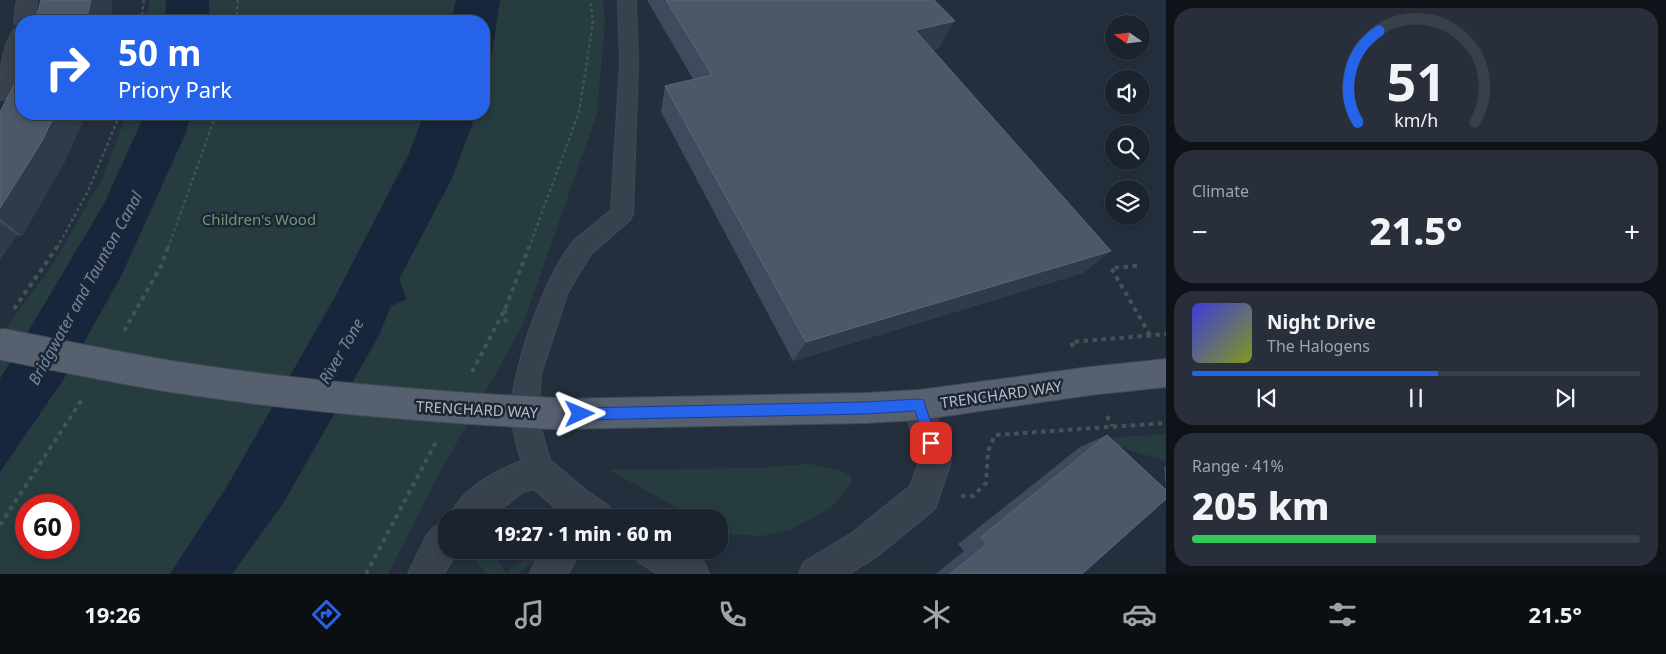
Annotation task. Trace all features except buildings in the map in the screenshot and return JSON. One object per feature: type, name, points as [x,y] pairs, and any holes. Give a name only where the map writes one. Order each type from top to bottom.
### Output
[{"type":"main road","name":"TRENCHARD WAY","points":[[0,344],[175,377],[301,394],[419,406],[561,414],[865,408],[919,405],[1166,373]]},
{"type":"street","points":[[25,15],[28,0]]},
{"type":"street","points":[[0,92],[15,51]]},
{"type":"street","points":[[816,574],[864,545],[923,497],[935,462],[919,405]]},
{"type":"street","points":[[474,509],[514,479],[539,470],[584,509]]},
{"type":"street","points":[[425,574],[438,550]]},
{"type":"street","points":[[666,559],[692,574]]},
{"type":"lane","points":[[539,470],[525,418],[528,374],[557,289],[583,247],[622,214],[628,63],[627,0]]},
{"type":"path","points":[[142,15],[144,0]]},
{"type":"path","points":[[237,15],[238,0]]},
{"type":"path","points":[[469,378],[505,308],[548,199],[579,112],[593,22],[590,0]]},
{"type":"path","points":[[12,311],[37,280],[94,181],[118,120]]},
{"type":"path","points":[[122,333],[161,266],[214,120]]},
{"type":"path","points":[[1137,266],[1111,268],[1150,335]]},
{"type":"path","points":[[0,525],[88,391]]},
{"type":"path","points":[[923,497],[974,496],[986,483],[988,452],[995,436],[1166,423]]},
{"type":"path","points":[[366,574],[438,439]]},
{"type":"green space","points":[[150,0],[166,0],[165,15],[148,15]]},
{"type":"green space","points":[[209,0],[456,0],[452,15],[209,15]]},
{"type":"green space","points":[[500,0],[603,0],[605,22],[597,114],[522,327],[432,487],[388,574],[232,574],[282,505],[379,335],[399,279],[452,178],[474,120],[490,120],[490,67]]},
{"type":"green space","points":[[125,120],[142,120],[104,204],[0,379],[0,336],[53,264],[102,179]]},
{"type":"green space","name":"Children's Wood","points":[[189,120],[422,120],[409,154],[334,299],[228,485],[170,574],[0,574],[0,472],[63,380],[122,274],[186,132]]},
{"type":"green space","points":[[1166,434],[1166,461],[1094,439]]},
{"type":"green space","points":[[809,464],[839,470],[851,476],[851,484],[832,507],[792,529],[762,536],[728,533],[728,509],[680,509],[609,470],[758,468]]},
{"type":"green space","points":[[478,559],[496,559],[506,573],[523,559],[535,559],[518,574],[487,574],[476,562]]},
{"type":"water","points":[[166,0],[209,0],[209,15],[165,15]]},
{"type":"water","points":[[456,0],[500,0],[490,67],[490,15],[452,15]]},
{"type":"water","name":"Bridgwater and Taunton Canal","points":[[142,120],[189,120],[186,132],[122,274],[63,380],[0,472],[0,379],[104,204]]},
{"type":"water","name":"River Tone","points":[[422,120],[474,120],[452,178],[399,279],[407,299],[391,306],[379,335],[282,505],[232,574],[170,574],[228,485],[334,299],[409,154]]},
{"type":"route","points":[[580,414],[865,408],[919,405],[931,443]]}]
